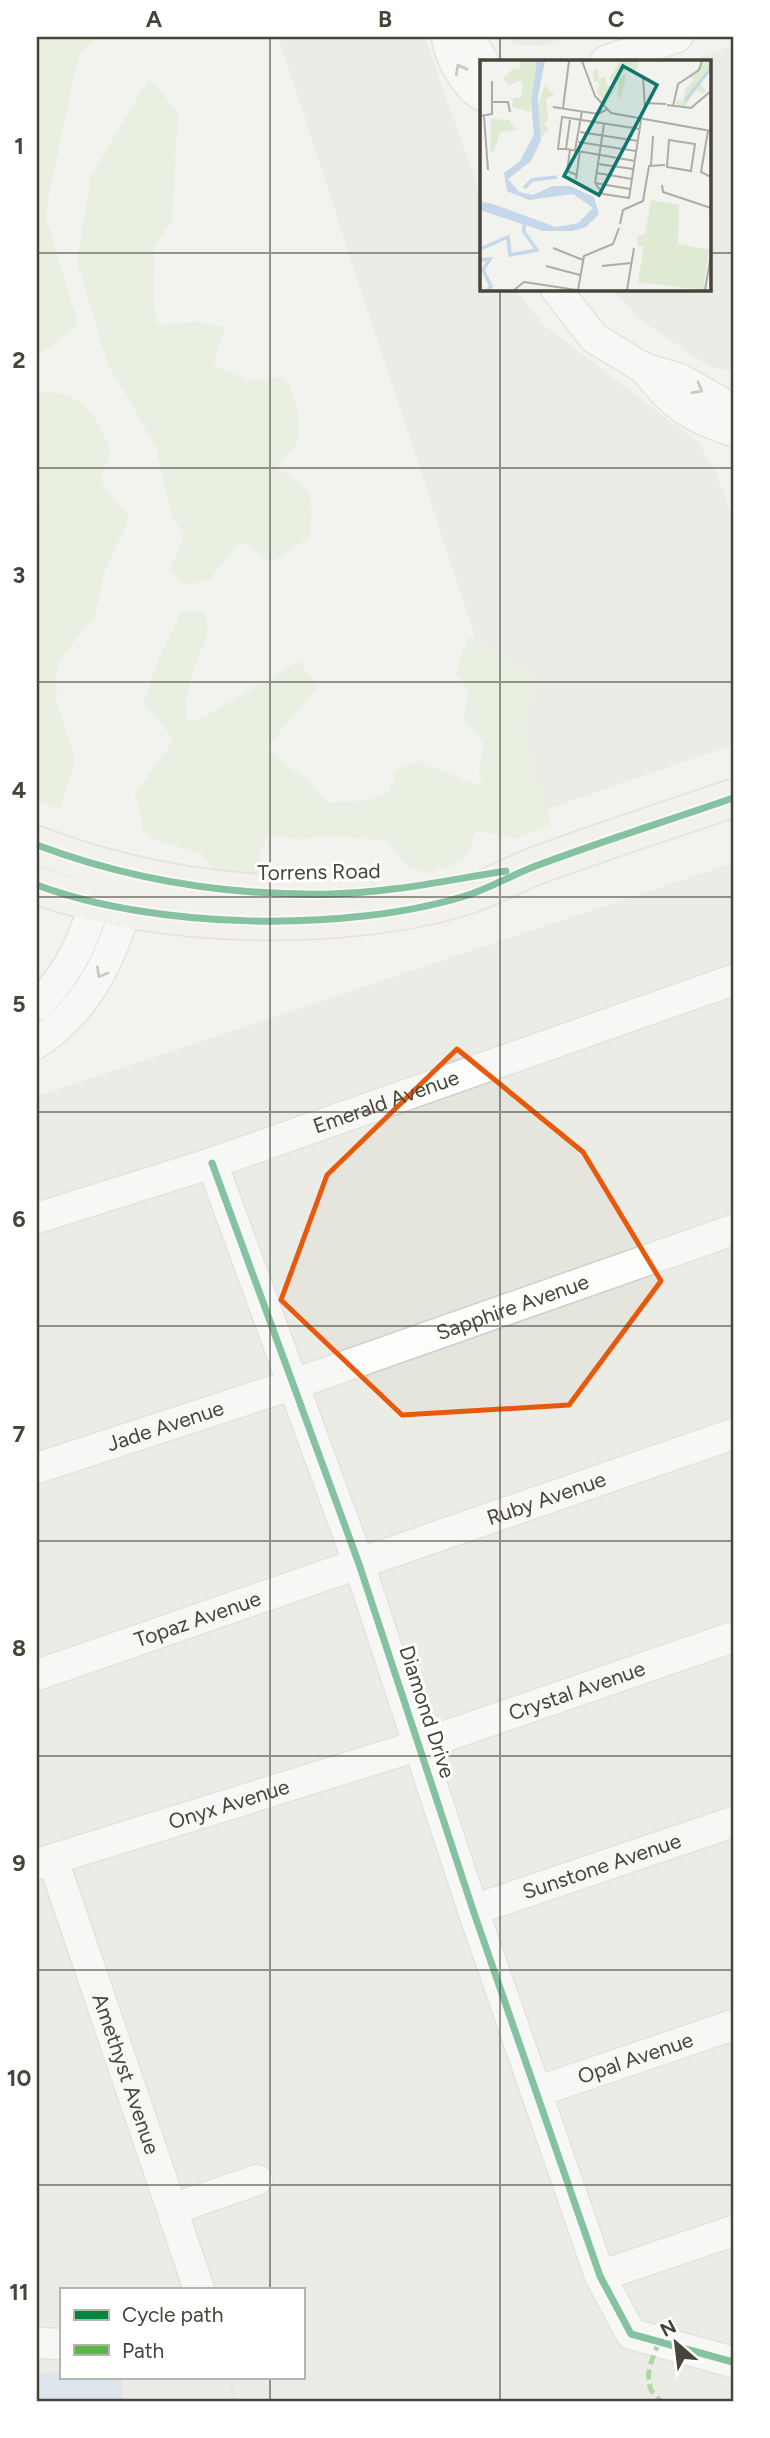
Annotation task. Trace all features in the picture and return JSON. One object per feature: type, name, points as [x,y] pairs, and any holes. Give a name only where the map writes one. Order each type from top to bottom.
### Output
[{"type":"main road","name":"Torrens Road","points":[[37,885],[110,906],[242,920],[333,918],[411,908],[465,896],[533,867],[733,798]]},
{"type":"main road","name":"Torrens Road","points":[[37,845],[120,871],[240,890],[332,894],[407,888],[533,867]]},
{"type":"street","points":[[447,37],[463,75],[473,90],[480,94]]},
{"type":"street","points":[[468,37],[481,60]]},
{"type":"street","points":[[609,60],[677,37]]},
{"type":"street","points":[[557,290],[594,338],[645,369],[666,398],[704,422],[733,430]]},
{"type":"street","points":[[37,1006],[55,988],[110,906],[120,871]]},
{"type":"street","points":[[37,1043],[79,1007],[102,973],[117,941],[110,906]]},
{"type":"street","name":"Emerald Avenue","points":[[37,1218],[212,1163],[733,980]]},
{"type":"street","name":"Diamond Drive","points":[[212,1163],[359,1564],[473,1910],[600,2276],[631,2334],[733,2362]]},
{"type":"street","name":"Sapphire Avenue","points":[[294,1384],[733,1230]]},
{"type":"street","name":"Jade Avenue","points":[[37,1468],[294,1384]]},
{"type":"street","name":"Ruby Avenue","points":[[359,1564],[733,1434]]},
{"type":"street","name":"Topaz Avenue","points":[[37,1675],[359,1564]]},
{"type":"street","name":"Crystal Avenue","points":[[420,1745],[733,1637]]},
{"type":"street","name":"Onyx Avenue","points":[[45,1862],[420,1745]]},
{"type":"street","name":"Sunstone Avenue","points":[[473,1910],[733,1822]]},
{"type":"street","name":"Amethyst Avenue","points":[[45,1862],[173,2209],[199,2288]]},
{"type":"street","name":"Opal Avenue","points":[[536,2092],[733,2025]]},
{"type":"street","points":[[173,2209],[257,2179]]},
{"type":"street","points":[[600,2276],[733,2231]]},
{"type":"street","points":[[37,2343],[60,2344]]},
{"type":"path","points":[[231,2378],[233,2401]]},
{"type":"highlighted area","points":[[457,1049],[583,1152],[661,1281],[569,1405],[402,1415],[281,1300],[327,1175]]},
{"type":"shaded area","points":[[278,37],[425,37],[480,193],[480,290],[516,290],[544,325],[699,443],[717,475],[733,519],[733,745],[533,814]]},
{"type":"shaded area","points":[[503,37],[568,37],[542,46],[516,45]]},
{"type":"shaded area","points":[[733,45],[732,371],[710,367],[642,321],[612,290],[710,290],[710,60],[695,60]]},
{"type":"shaded area","points":[[733,863],[733,2401],[37,2401],[37,1096]]},
{"type":"green space","points":[[37,37],[96,37],[79,54],[45,214],[78,324],[39,355],[37,354]]},
{"type":"green space","points":[[149,78],[178,113],[172,220],[154,247],[153,296],[157,326],[193,322],[226,327],[212,365],[252,381],[280,378],[290,385],[299,417],[299,440],[276,468],[306,488],[311,502],[309,539],[271,562],[240,541],[209,580],[185,585],[169,571],[184,536],[171,513],[156,447],[107,362],[77,261],[91,176]]},
{"type":"green space","points":[[37,391],[76,400],[91,414],[111,449],[100,483],[130,517],[106,567],[94,617],[57,663],[56,699],[75,759],[61,809],[37,800],[37,507],[40,501]]},
{"type":"green space","points":[[204,612],[208,633],[192,674],[186,700],[187,721],[203,718],[299,661],[318,687],[267,747],[287,766],[303,775],[327,803],[363,801],[390,792],[396,771],[416,761],[481,786],[479,766],[484,744],[463,717],[469,692],[456,674],[468,636],[517,663],[536,678],[523,734],[552,825],[516,838],[474,831],[471,848],[462,862],[427,873],[405,865],[388,841],[328,835],[300,839],[268,834],[259,853],[264,874],[224,877],[202,855],[156,840],[144,832],[135,794],[174,740],[144,702],[159,657],[181,613]]},
{"type":"water","points":[[60,2371],[60,2378],[122,2378],[123,2401],[37,2401],[37,2372],[47,2374]]},
{"type":"marked path","points":[[659,2341],[650,2365],[649,2381],[654,2395],[661,2401]]},
{"type":"cycle path","points":[[37,885],[84,900],[192,918],[250,921],[364,916],[417,908],[465,896],[533,867],[733,798]]},
{"type":"cycle path","points":[[37,845],[108,868],[145,876],[219,889],[256,892],[331,894],[375,891],[506,871]]},
{"type":"cycle path","points":[[212,1163],[359,1564],[473,1910],[600,2276],[631,2334],[733,2362]]}]
